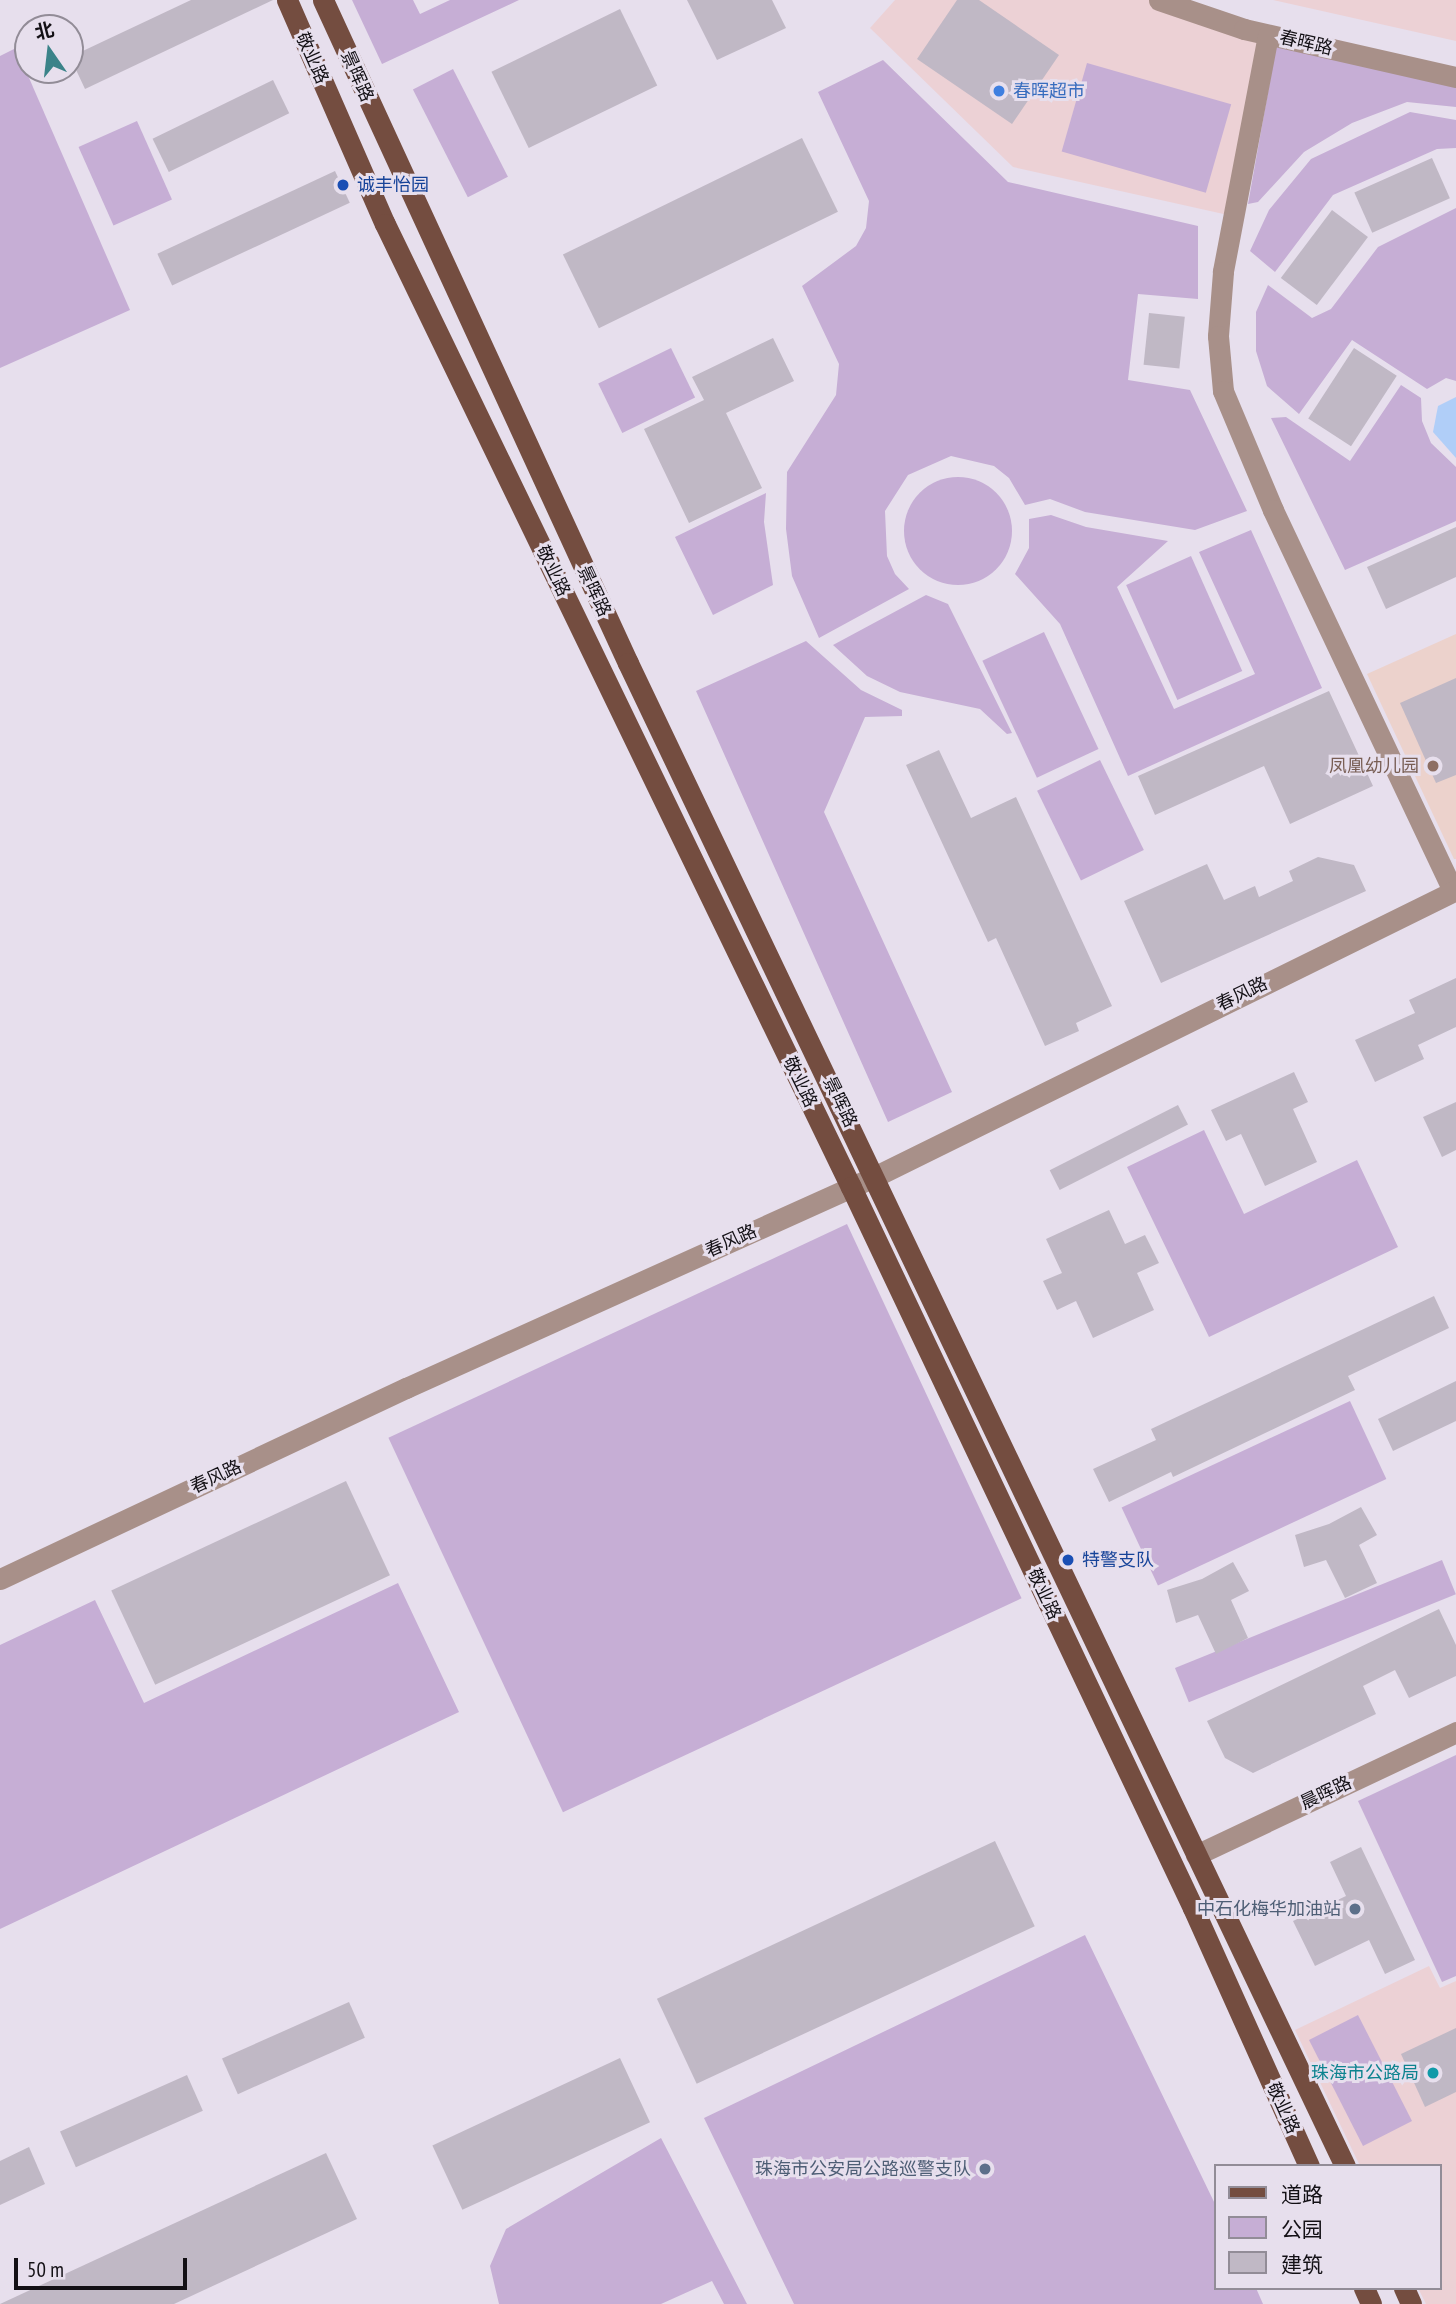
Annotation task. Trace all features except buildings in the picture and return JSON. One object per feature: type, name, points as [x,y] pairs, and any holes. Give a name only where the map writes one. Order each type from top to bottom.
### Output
[{"type":"main road","name":"敬业路","points":[[287,0],[385,224],[851,1187],[1193,1908],[1308,2164]]},
{"type":"main road","name":"景晖路","points":[[323,0],[628,663],[876,1176]]},
{"type":"main road","name":"敬业路","points":[[876,1176],[1344,2164]]},
{"type":"street","name":"春晖路","points":[[1159,0],[1268,35],[1456,77]]},
{"type":"street","points":[[1268,35],[1223,272],[1218,336],[1223,391],[1273,510],[1455,890]]},
{"type":"street","name":"春风路","points":[[0,1579],[396,1393],[876,1176],[1455,890]]},
{"type":"street","name":"晨晖路","points":[[1196,1855],[1456,1732]]},
{"type":"shaded area","points":[[895,0],[1149,0],[1263,39],[1228,215],[1013,167],[870,28]]},
{"type":"shaded area","points":[[1273,0],[1456,0],[1456,41]]},
{"type":"shaded area","name":"凤凰幼儿园","points":[[1456,634],[1456,859],[1454,859],[1367,674]]},
{"type":"shaded area","points":[[1429,1966],[1440,1988],[1456,1981],[1456,2304],[1426,2304],[1419,2290],[1442,2290],[1442,2164],[1359,2164],[1295,2030]]},
{"type":"green space","points":[[352,0],[413,0],[420,14],[450,0],[519,0],[382,64]]},
{"type":"green space","points":[[1276,47],[1456,83],[1456,107],[1407,102],[1352,123],[1304,152],[1258,202],[1248,204]]},
{"type":"green space","points":[[14,49],[14,84],[32,84],[130,310],[0,368],[0,56]]},
{"type":"green space","points":[[883,60],[1008,182],[1198,226],[1198,299],[1138,294],[1128,380],[1190,390],[1247,511],[1195,530],[1085,512],[1050,499],[1025,505],[1009,478],[994,466],[951,456],[908,475],[885,511],[887,556],[895,574],[909,589],[819,638],[792,576],[786,529],[787,472],[836,395],[839,364],[802,286],[856,246],[866,228],[869,201],[818,92]]},
{"type":"green space","points":[[1087,63],[1231,104],[1206,193],[1062,151]]},
{"type":"green space","points":[[453,69],[508,177],[468,197],[413,89]]},
{"type":"green space","points":[[1410,112],[1456,120],[1456,148],[1437,149],[1333,195],[1275,272],[1250,251],[1269,210],[1311,159]]},
{"type":"green space","points":[[137,121],[172,200],[114,226],[79,147]]},
{"type":"green space","points":[[1456,208],[1456,381],[1446,378],[1427,389],[1352,340],[1299,414],[1267,386],[1256,351],[1256,312],[1268,285],[1312,318],[1331,309],[1378,247]]},
{"type":"green space","points":[[671,348],[695,397],[622,433],[598,384]]},
{"type":"green space","points":[[1401,385],[1421,398],[1422,421],[1431,443],[1456,467],[1456,521],[1345,570],[1271,418],[1286,417],[1350,461]]},
{"type":"green space","points":[[958,477],[979,481],[996,493],[1008,510],[1012,531],[1008,552],[996,569],[979,581],[958,585],[937,581],[920,569],[908,552],[904,531],[908,510],[920,493],[937,481]]},
{"type":"green space","points":[[766,493],[764,522],[773,585],[713,615],[675,537]]},
{"type":"green space","points":[[1051,515],[1086,527],[1168,541],[1117,587],[1174,709],[1255,674],[1199,552],[1251,530],[1322,688],[1128,776],[1060,624],[1015,574],[1029,548],[1029,519]]},
{"type":"green space","points":[[1191,556],[1242,671],[1177,700],[1126,585]]},
{"type":"green space","points":[[926,595],[948,604],[1012,733],[1007,734],[980,709],[900,692],[867,676],[833,645]]},
{"type":"green space","points":[[1044,632],[1099,749],[1037,778],[982,661]]},
{"type":"green space","points":[[806,641],[861,690],[902,710],[902,716],[865,717],[824,812],[952,1092],[888,1122],[696,691]]},
{"type":"green space","points":[[1100,760],[1144,850],[1081,881],[1037,791]]},
{"type":"green space","points":[[1204,1130],[1244,1214],[1357,1160],[1398,1247],[1209,1337],[1127,1167]]},
{"type":"green space","points":[[847,1224],[1022,1598],[563,1812],[388,1438]]},
{"type":"green space","points":[[1350,1401],[1386,1479],[1158,1585],[1122,1507]]},
{"type":"green space","points":[[1442,1560],[1456,1594],[1189,1702],[1175,1668]]},
{"type":"green space","points":[[398,1583],[459,1712],[0,1929],[0,1645],[95,1600],[144,1703]]},
{"type":"green space","points":[[1456,1755],[1456,1976],[1442,1982],[1358,1801]]},
{"type":"green space","points":[[1085,1935],[1214,2202],[1214,2290],[1257,2290],[1263,2304],[794,2304],[704,2118]]},
{"type":"green space","points":[[1358,2015],[1412,2121],[1363,2146],[1309,2040]]},
{"type":"green space","points":[[661,2138],[747,2304],[724,2304],[712,2281],[661,2304],[499,2304],[490,2266],[506,2229]]},
{"type":"water","points":[[1456,397],[1456,458],[1433,432],[1438,406]]},
{"type":"place","name":"春晖超市","points":[[999,91]]},
{"type":"place","name":"诚丰怡园","points":[[343,185]]},
{"type":"place","name":"凤凰幼儿园","points":[[1433,766]]},
{"type":"place","name":"特警支队","points":[[1068,1560]]},
{"type":"place","name":"中石化梅华加油站","points":[[1355,1909]]},
{"type":"place","name":"珠海市公路局","points":[[1433,2073]]},
{"type":"place","name":"珠海市公安局公路巡警支队","points":[[985,2169]]}]
